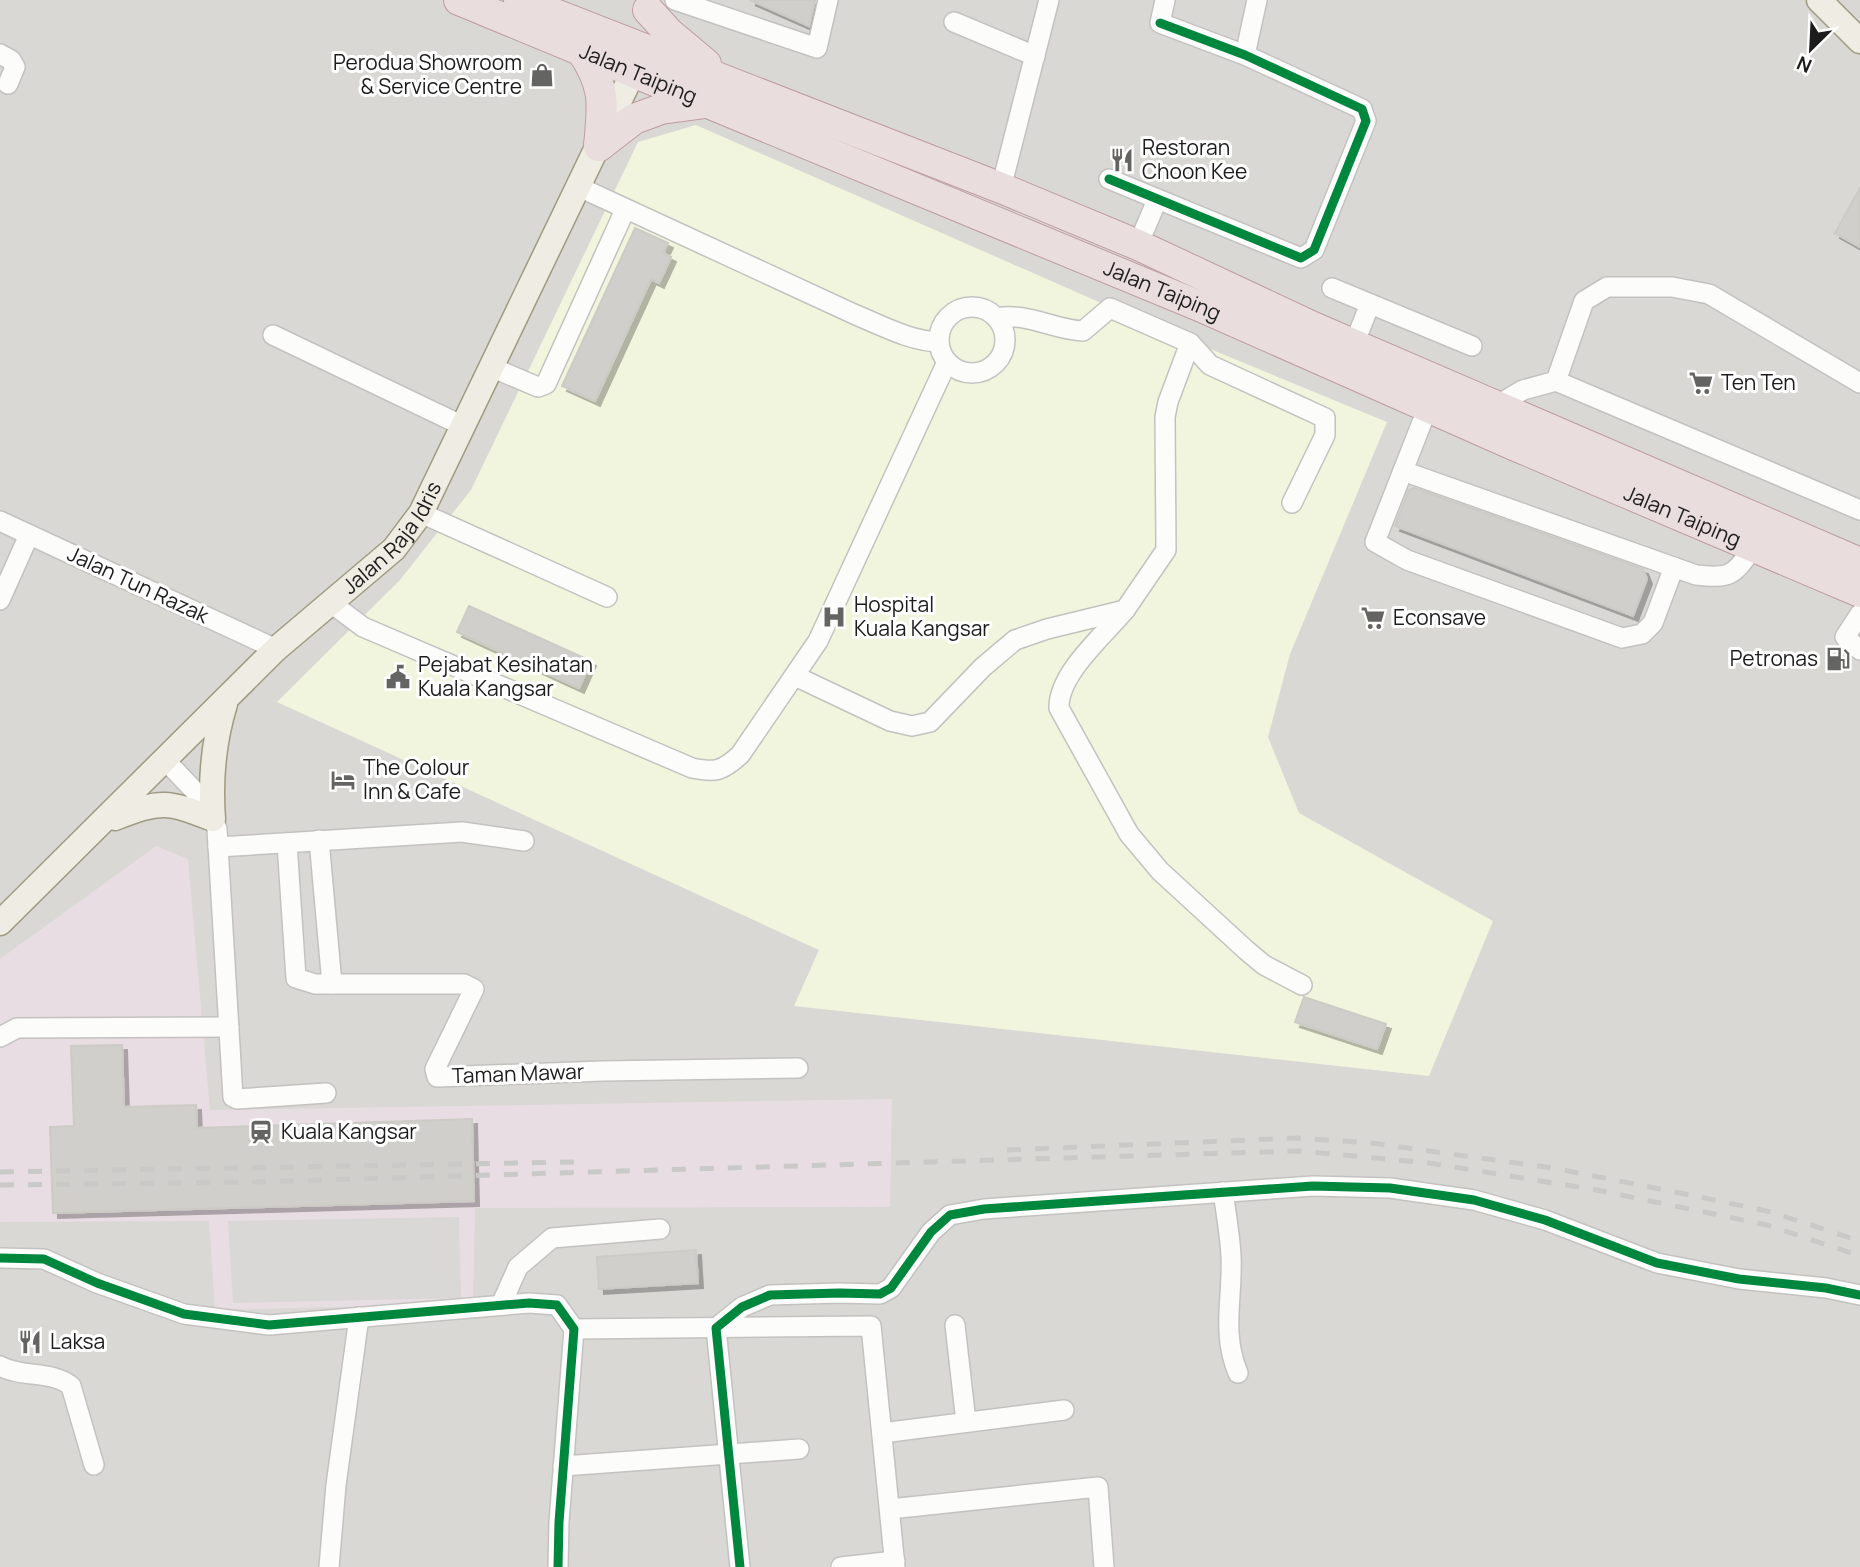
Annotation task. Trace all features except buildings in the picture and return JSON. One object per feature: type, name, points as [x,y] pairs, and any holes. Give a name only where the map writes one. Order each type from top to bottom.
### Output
[{"type":"highway","name":"Jalan Taiping","points":[[459,0],[582,51],[729,82],[1001,188],[1138,245],[1354,344],[1860,563]]},
{"type":"highway","name":"Jalan Taiping","points":[[519,0],[639,62],[706,103],[1203,308],[1860,593]]},
{"type":"highway","points":[[657,3],[685,48],[729,82]]},
{"type":"highway","points":[[582,51],[596,72],[601,88],[603,105],[598,146]]},
{"type":"highway","points":[[598,146],[634,119],[660,109],[706,103]]},
{"type":"highway","points":[[1138,245],[1149,266],[1203,308]]},
{"type":"main road","points":[[1819,0],[1860,41]]},
{"type":"main road","name":"Jalan Raja Idris","points":[[0,923],[276,649],[394,549],[421,513],[639,62]]},
{"type":"main road","points":[[103,823],[149,805],[180,806],[213,819],[212,761],[226,700]]},
{"type":"street","points":[[639,62],[657,3],[817,48],[828,0]]},
{"type":"street","points":[[1001,188],[1049,0]]},
{"type":"street","points":[[1109,179],[1301,258],[1314,250],[1366,121],[1362,109],[1245,55],[1160,23],[1165,0]]},
{"type":"street","points":[[1245,55],[1257,0]]},
{"type":"street","points":[[954,22],[1035,57]]},
{"type":"street","points":[[0,54],[11,60],[15,67],[8,84]]},
{"type":"street","points":[[579,187],[900,334],[925,342],[939,342]]},
{"type":"street","points":[[1138,245],[1157,200]]},
{"type":"street","points":[[491,367],[538,387],[546,384],[625,210]]},
{"type":"street","points":[[1556,381],[1584,301],[1606,287],[1672,287],[1709,294],[1860,383]]},
{"type":"street","points":[[1332,288],[1472,346]]},
{"type":"street","points":[[1354,344],[1370,304]]},
{"type":"street","points":[[997,318],[1009,316],[1031,319],[1067,331],[1083,331],[1110,307],[1191,343],[1210,365],[1325,418],[1325,435],[1292,503]]},
{"type":"street","points":[[980,308],[997,318],[1003,327],[1005,347],[995,365],[986,371],[968,373],[947,362],[939,342],[944,323],[959,309],[980,308]]},
{"type":"street","points":[[273,335],[463,426]]},
{"type":"street","points":[[1191,343],[1165,416],[1167,550],[1125,610],[1070,673],[1059,696],[1059,708],[1129,834],[1160,871],[1264,965],[1302,985]]},
{"type":"street","points":[[331,603],[363,627],[692,768],[713,772],[730,764],[740,755],[818,641],[947,362]]},
{"type":"street","points":[[1496,405],[1523,390],[1556,381],[1860,510]]},
{"type":"street","points":[[1428,407],[1375,542],[1407,560],[1622,638],[1642,634],[1653,623],[1674,567]]},
{"type":"street","points":[[1403,471],[1696,575],[1722,578],[1736,570],[1754,547]]},
{"type":"street","points":[[421,513],[607,597]]},
{"type":"street","name":"Jalan Tun Razak","points":[[0,521],[276,649]]},
{"type":"street","points":[[0,600],[29,535]]},
{"type":"street","points":[[795,676],[890,721],[912,726],[930,722],[983,667],[1015,640],[1046,629],[1125,610]]},
{"type":"street","points":[[1860,614],[1845,637],[1860,650]]},
{"type":"street","points":[[166,761],[208,805],[217,830],[233,1097],[237,1099],[326,1093]]},
{"type":"street","points":[[218,847],[462,832],[524,841]]},
{"type":"street","points":[[319,840],[332,984]]},
{"type":"street","name":"Taman Mawar","points":[[287,843],[296,978],[314,984],[464,984],[474,989],[435,1069],[437,1077],[798,1068]]},
{"type":"street","points":[[0,1037],[17,1028],[229,1027]]},
{"type":"street","points":[[716,1328],[742,1307],[770,1295],[880,1294],[891,1288],[931,1232],[950,1216],[984,1209],[1313,1186],[1390,1188],[1474,1200],[1545,1220],[1657,1263],[1739,1279],[1826,1288],[1860,1295]]},
{"type":"street","points":[[1223,1192],[1231,1256],[1227,1330],[1232,1360],[1238,1373]]},
{"type":"street","points":[[501,1305],[518,1267],[552,1238],[660,1229]]},
{"type":"street","points":[[0,1258],[44,1259],[97,1283],[184,1314],[269,1325],[529,1303],[557,1305],[574,1329],[558,1567]]},
{"type":"street","points":[[841,1567],[895,1564],[870,1326],[880,1294]]},
{"type":"street","points":[[329,1567],[336,1485],[359,1317]]},
{"type":"street","points":[[955,1325],[966,1422]]},
{"type":"street","points":[[574,1329],[870,1326]]},
{"type":"street","points":[[716,1328],[740,1567]]},
{"type":"street","points":[[0,1366],[10,1372],[57,1378],[71,1386],[94,1465]]},
{"type":"street","points":[[882,1433],[1064,1410]]},
{"type":"street","points":[[563,1466],[799,1449]]},
{"type":"street","points":[[890,1510],[1098,1488],[1104,1567]]},
{"type":"shaded area","points":[[0,0],[1860,0],[1860,1567],[0,1567]]},
{"type":"shaded area","name":"Hospital Kuala Kangsar","points":[[696,125],[1133,317],[1387,422],[1290,654],[1268,737],[1299,813],[1493,921],[1429,1076],[794,1006],[819,950],[277,702],[400,580],[471,490],[638,142]]},
{"type":"shaded area","points":[[156,846],[188,859],[210,1110],[892,1099],[890,1207],[475,1208],[473,1304],[215,1310],[209,1221],[0,1222],[0,959]]},
{"type":"shaded area","points":[[459,1217],[461,1298],[233,1303],[228,1221]]},
{"type":"railway","points":[[1007,1150],[1297,1138],[1371,1143],[1553,1168],[1685,1194],[1771,1212],[1860,1241]]},
{"type":"railway","points":[[0,1185],[254,1182],[1300,1151],[1429,1163],[1597,1190],[1767,1225],[1860,1256]]},
{"type":"railway","points":[[0,1172],[580,1162]]},
{"type":"cycle path","points":[[1109,179],[1301,258],[1314,250],[1366,121],[1362,109],[1245,55],[1160,23]]},
{"type":"cycle path","points":[[740,1567],[716,1328],[742,1307],[770,1295],[880,1294],[891,1288],[931,1232],[950,1215],[984,1209],[1313,1186],[1390,1188],[1474,1200],[1545,1220],[1657,1263],[1739,1279],[1826,1288],[1860,1295]]},
{"type":"cycle path","points":[[0,1258],[44,1259],[97,1283],[184,1314],[269,1325],[529,1303],[557,1305],[574,1329],[558,1567]]},
{"type":"place","name":"Perodua Showroom & Service Centre","points":[[542,75]]},
{"type":"place","name":"Restoran Choon Kee","points":[[1122,160]]},
{"type":"place","name":"Ten Ten","points":[[1701,383]]},
{"type":"place","name":"Hospital Kuala Kangsar","points":[[834,617]]},
{"type":"place","name":"Econsave","points":[[1373,618]]},
{"type":"place","name":"Petronas","points":[[1838,659]]},
{"type":"place","name":"Pejabat Kesihatan Kuala Kangsar","points":[[398,677]]},
{"type":"place","name":"The Colour Inn & Cafe","points":[[343,780]]},
{"type":"place","name":"Kuala Kangsar","points":[[261,1132]]},
{"type":"place","name":"Laksa","points":[[30,1342]]}]
